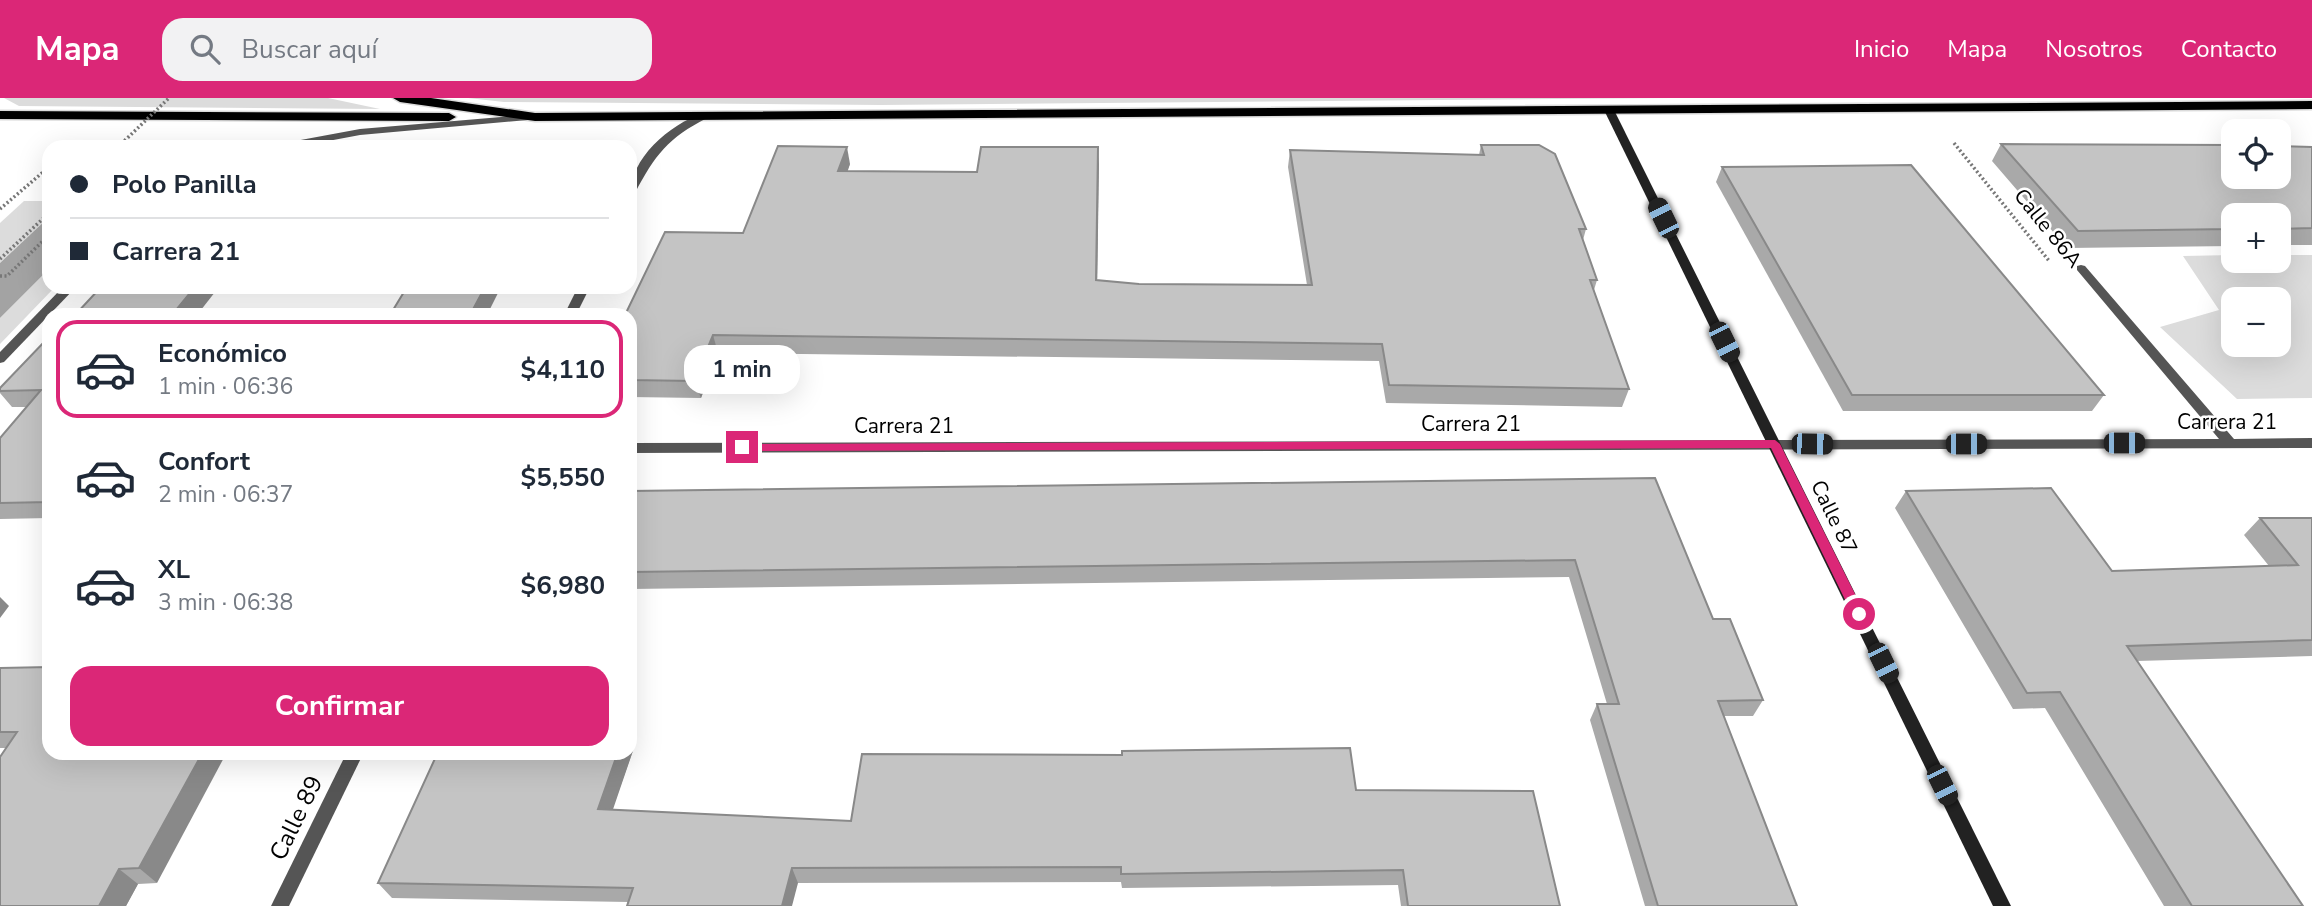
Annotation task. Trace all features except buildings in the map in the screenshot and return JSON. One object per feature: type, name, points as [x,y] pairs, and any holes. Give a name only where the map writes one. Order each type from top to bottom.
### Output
[{"type":"highway","points":[[400,98],[535,117]]},
{"type":"highway","points":[[0,116],[535,117],[2312,105]]},
{"type":"street","name":"Calle 87","points":[[1608,108],[2002,906]]},
{"type":"street","points":[[637,179],[649,155],[661,140],[703,116]]},
{"type":"street","points":[[317,140],[360,132],[535,117]]},
{"type":"street","name":"Calle 86A","points":[[2081,268],[2230,443]]},
{"type":"street","points":[[50,308],[63,294]]},
{"type":"street","points":[[0,359],[42,316]]},
{"type":"street","name":"Carrera 21","points":[[637,448],[2312,443]]},
{"type":"street","name":"Calle 89","points":[[280,906],[351,760]]},
{"type":"path","points":[[125,140],[169,98]]},
{"type":"path","name":"Calle 86A","points":[[1954,143],[2053,265]]},
{"type":"path","points":[[0,209],[42,173]]},
{"type":"path","points":[[0,259],[42,220]]},
{"type":"path","points":[[0,276],[7,276],[42,242]]},
{"type":"shaded area","points":[[4,98],[328,98],[380,109],[19,106]]},
{"type":"shaded area","points":[[468,98],[1673,98],[881,105],[504,102]]},
{"type":"shaded area","points":[[24,201],[42,201],[42,224],[0,263],[0,223]]},
{"type":"shaded area","points":[[42,224],[42,276],[0,318],[0,263]]},
{"type":"shaded area","points":[[2221,255],[2221,273],[2291,273],[2291,255],[2312,255],[2312,398],[2237,399],[2160,327],[2219,310],[2183,256]]},
{"type":"shaded area","points":[[42,276],[42,294],[48,294],[0,344],[0,318]]},
{"type":"route","points":[[742,447],[1775,444],[1859,614]]}]
